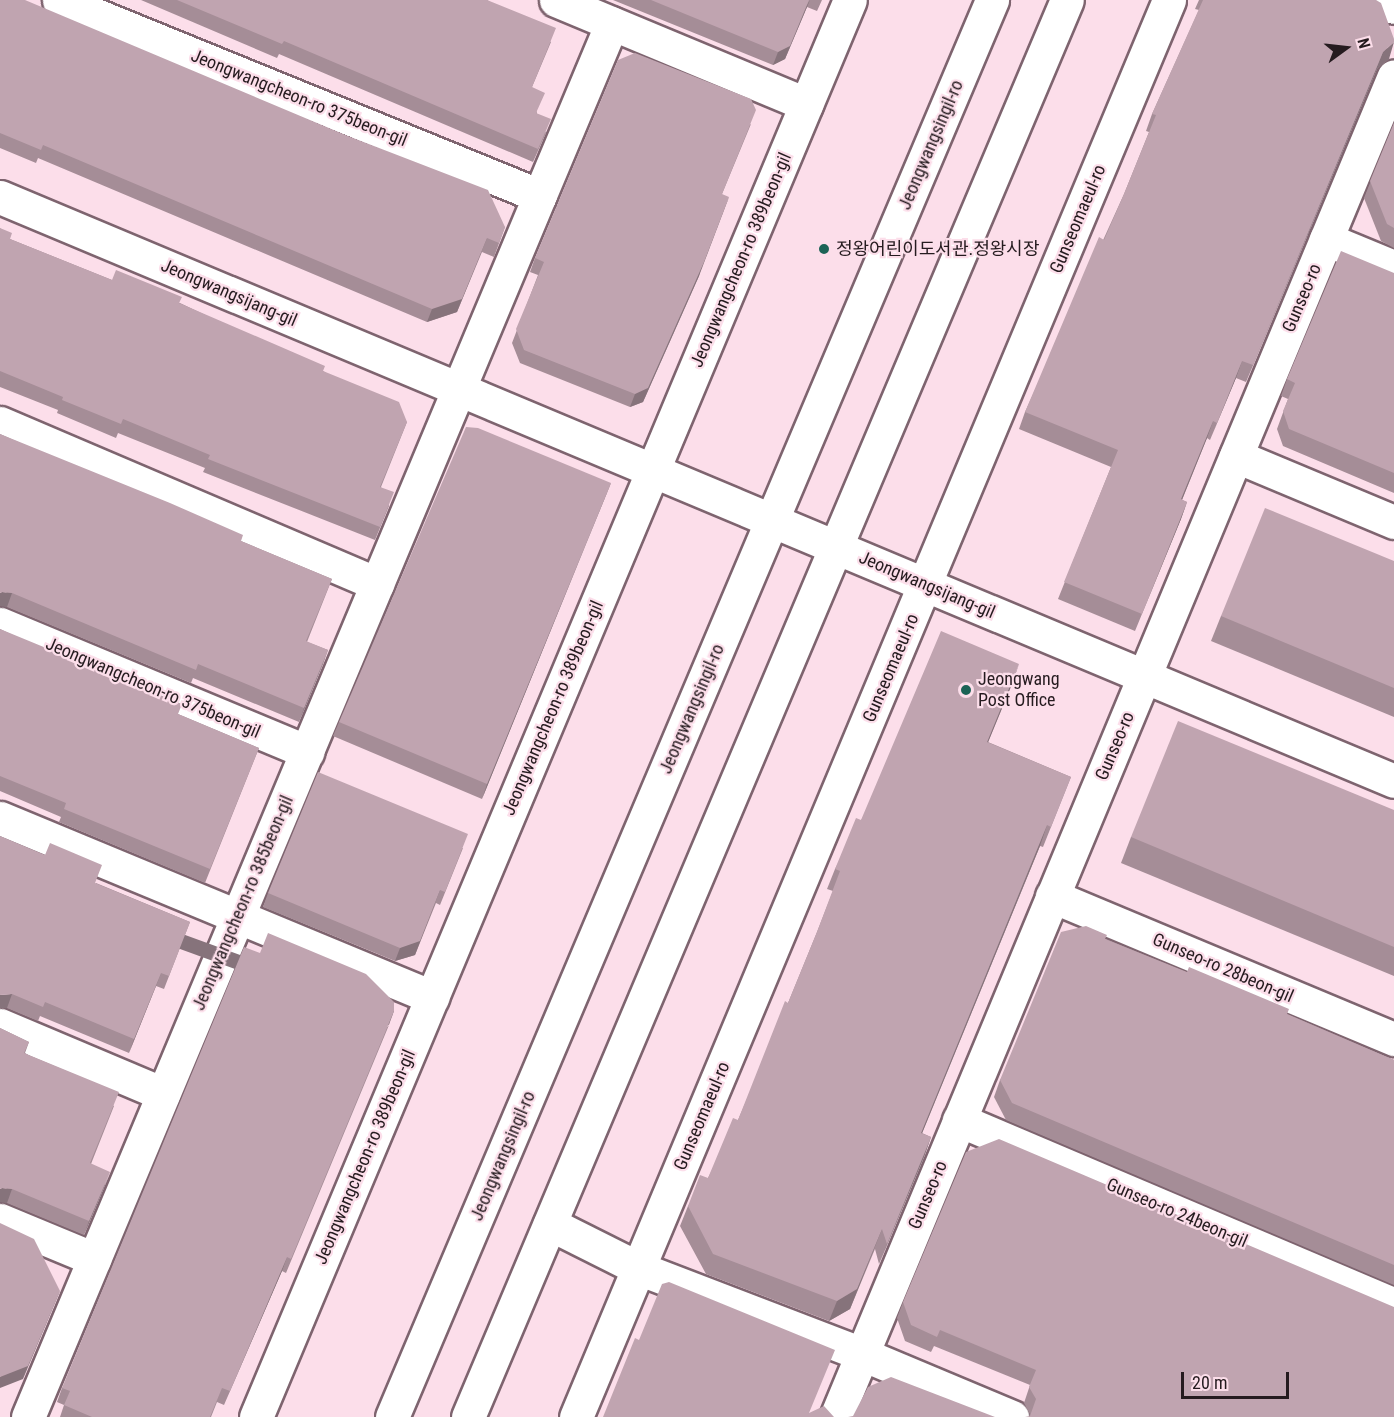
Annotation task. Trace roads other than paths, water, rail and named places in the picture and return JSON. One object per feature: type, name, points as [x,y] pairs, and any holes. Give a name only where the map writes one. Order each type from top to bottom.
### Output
[{"type":"street","name":"Jeongwangcheon-ro 375beon-gil","points":[[59,0],[540,196]]},
{"type":"street","points":[[556,0],[806,104]]},
{"type":"street","name":"Jeongwangcheon-ro 389beon-gil","points":[[256,1417],[850,0]]},
{"type":"street","name":"Jeongwangsingil-ro","points":[[392,1417],[992,0]]},
{"type":"street","points":[[468,1417],[1067,0]]},
{"type":"street","name":"Gunseomaeul-ro","points":[[576,1417],[927,584],[1169,0]]},
{"type":"street","points":[[1374,0],[1394,7]]},
{"type":"street","points":[[459,389],[612,23]]},
{"type":"street","name":"Gunseo-ro","points":[[836,1417],[1394,76]]},
{"type":"street","name":"Jeongwangsijang-gil","points":[[0,197],[927,584],[1394,782]]},
{"type":"street","points":[[1326,239],[1394,267]]},
{"type":"street","name":"Jeongwangcheon-ro 385beon-gil","points":[[28,1417],[459,389]]},
{"type":"street","points":[[0,423],[377,584]]},
{"type":"street","points":[[1236,456],[1394,522]]},
{"type":"street","name":"Jeongwangcheon-ro 375beon-gil","points":[[0,624],[307,752]]},
{"type":"street","points":[[0,818],[432,997]]},
{"type":"street","name":"Gunseo-ro 28beon-gil","points":[[1052,897],[1394,1039]]},
{"type":"street","points":[[0,1025],[163,1094]]},
{"type":"street","name":"Gunseo-ro 24beon-gil","points":[[959,1120],[1394,1305]]},
{"type":"street","points":[[0,1220],[94,1259]]},
{"type":"street","points":[[550,1224],[638,1268],[862,1354],[1011,1417]]},
{"type":"place","name":"정왕어린이도서관.정왕시장","points":[[824,249]]},
{"type":"place","name":"Jeongwang Post Office","points":[[966,690]]}]
